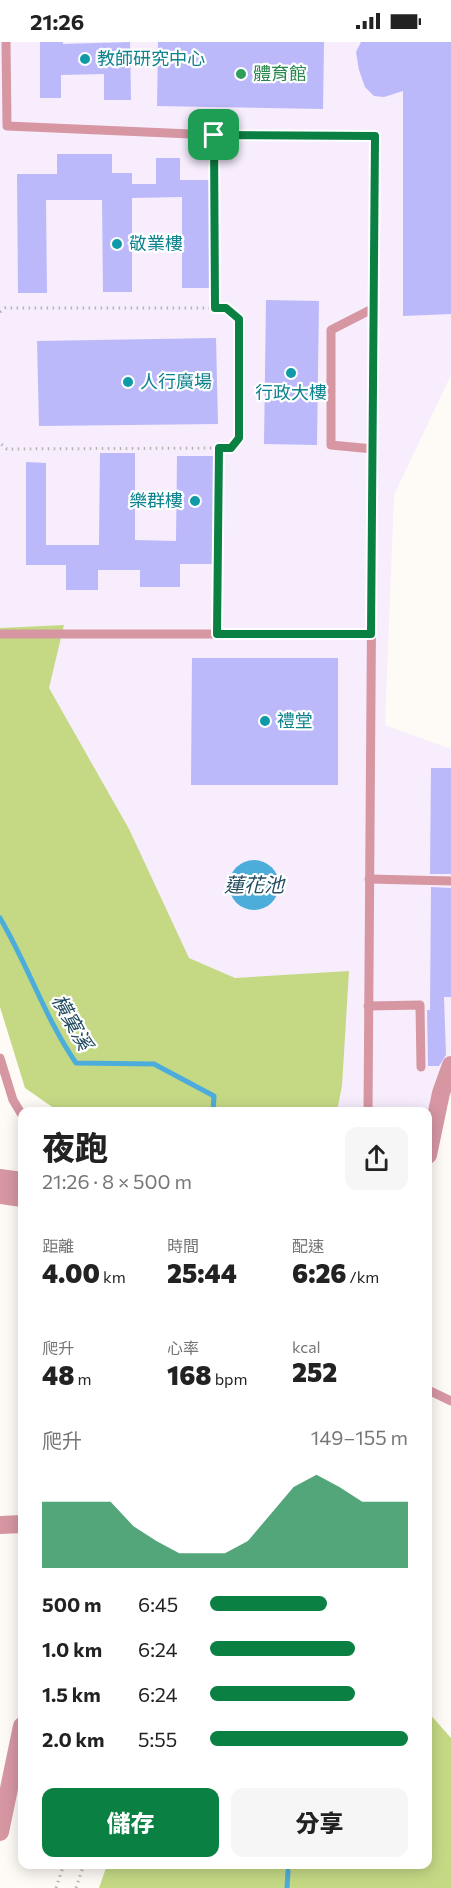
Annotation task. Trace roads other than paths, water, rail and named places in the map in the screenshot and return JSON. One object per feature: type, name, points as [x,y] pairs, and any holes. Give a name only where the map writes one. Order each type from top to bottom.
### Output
[{"type":"street","points":[[432,1136],[441,1093],[451,1065]]},
{"type":"street","points":[[0,1178],[18,1180]]},
{"type":"street","points":[[0,1195],[18,1197]]},
{"type":"street","points":[[0,1526],[18,1524]]},
{"type":"street","points":[[0,1832],[18,1745]]},
{"type":"lane","points":[[6,42],[7,126],[214,135],[375,136],[368,1107]]},
{"type":"lane","points":[[373,449],[331,445],[331,330],[374,308]]},
{"type":"lane","points":[[0,634],[371,634]]},
{"type":"lane","points":[[369,879],[451,881]]},
{"type":"lane","points":[[368,1006],[420,1005],[421,1067]]},
{"type":"lane","points":[[0,1058],[13,1100],[18,1108]]},
{"type":"lane","points":[[432,1392],[451,1401]]},
{"type":"water","name":"蓮花池","points":[[249,860],[259,860],[272,867],[279,880],[279,890],[272,903],[259,910],[249,910],[240,906],[233,899],[229,890],[229,880],[233,871],[240,864]]},
{"type":"waterway","name":"橫窠溪","points":[[0,918],[55,1028],[76,1063],[154,1064],[214,1096],[213,1107]]},
{"type":"waterway","points":[[287,1888],[288,1871]]},
{"type":"place","name":"教師研究中心","points":[[85,59]]},
{"type":"place","name":"體育館","points":[[241,74]]},
{"type":"place","name":"敬業樓","points":[[117,244]]},
{"type":"place","name":"行政大樓","points":[[291,373]]},
{"type":"place","name":"人行廣場","points":[[128,382]]},
{"type":"place","name":"樂群樓","points":[[195,501]]},
{"type":"place","name":"禮堂","points":[[265,721]]}]
